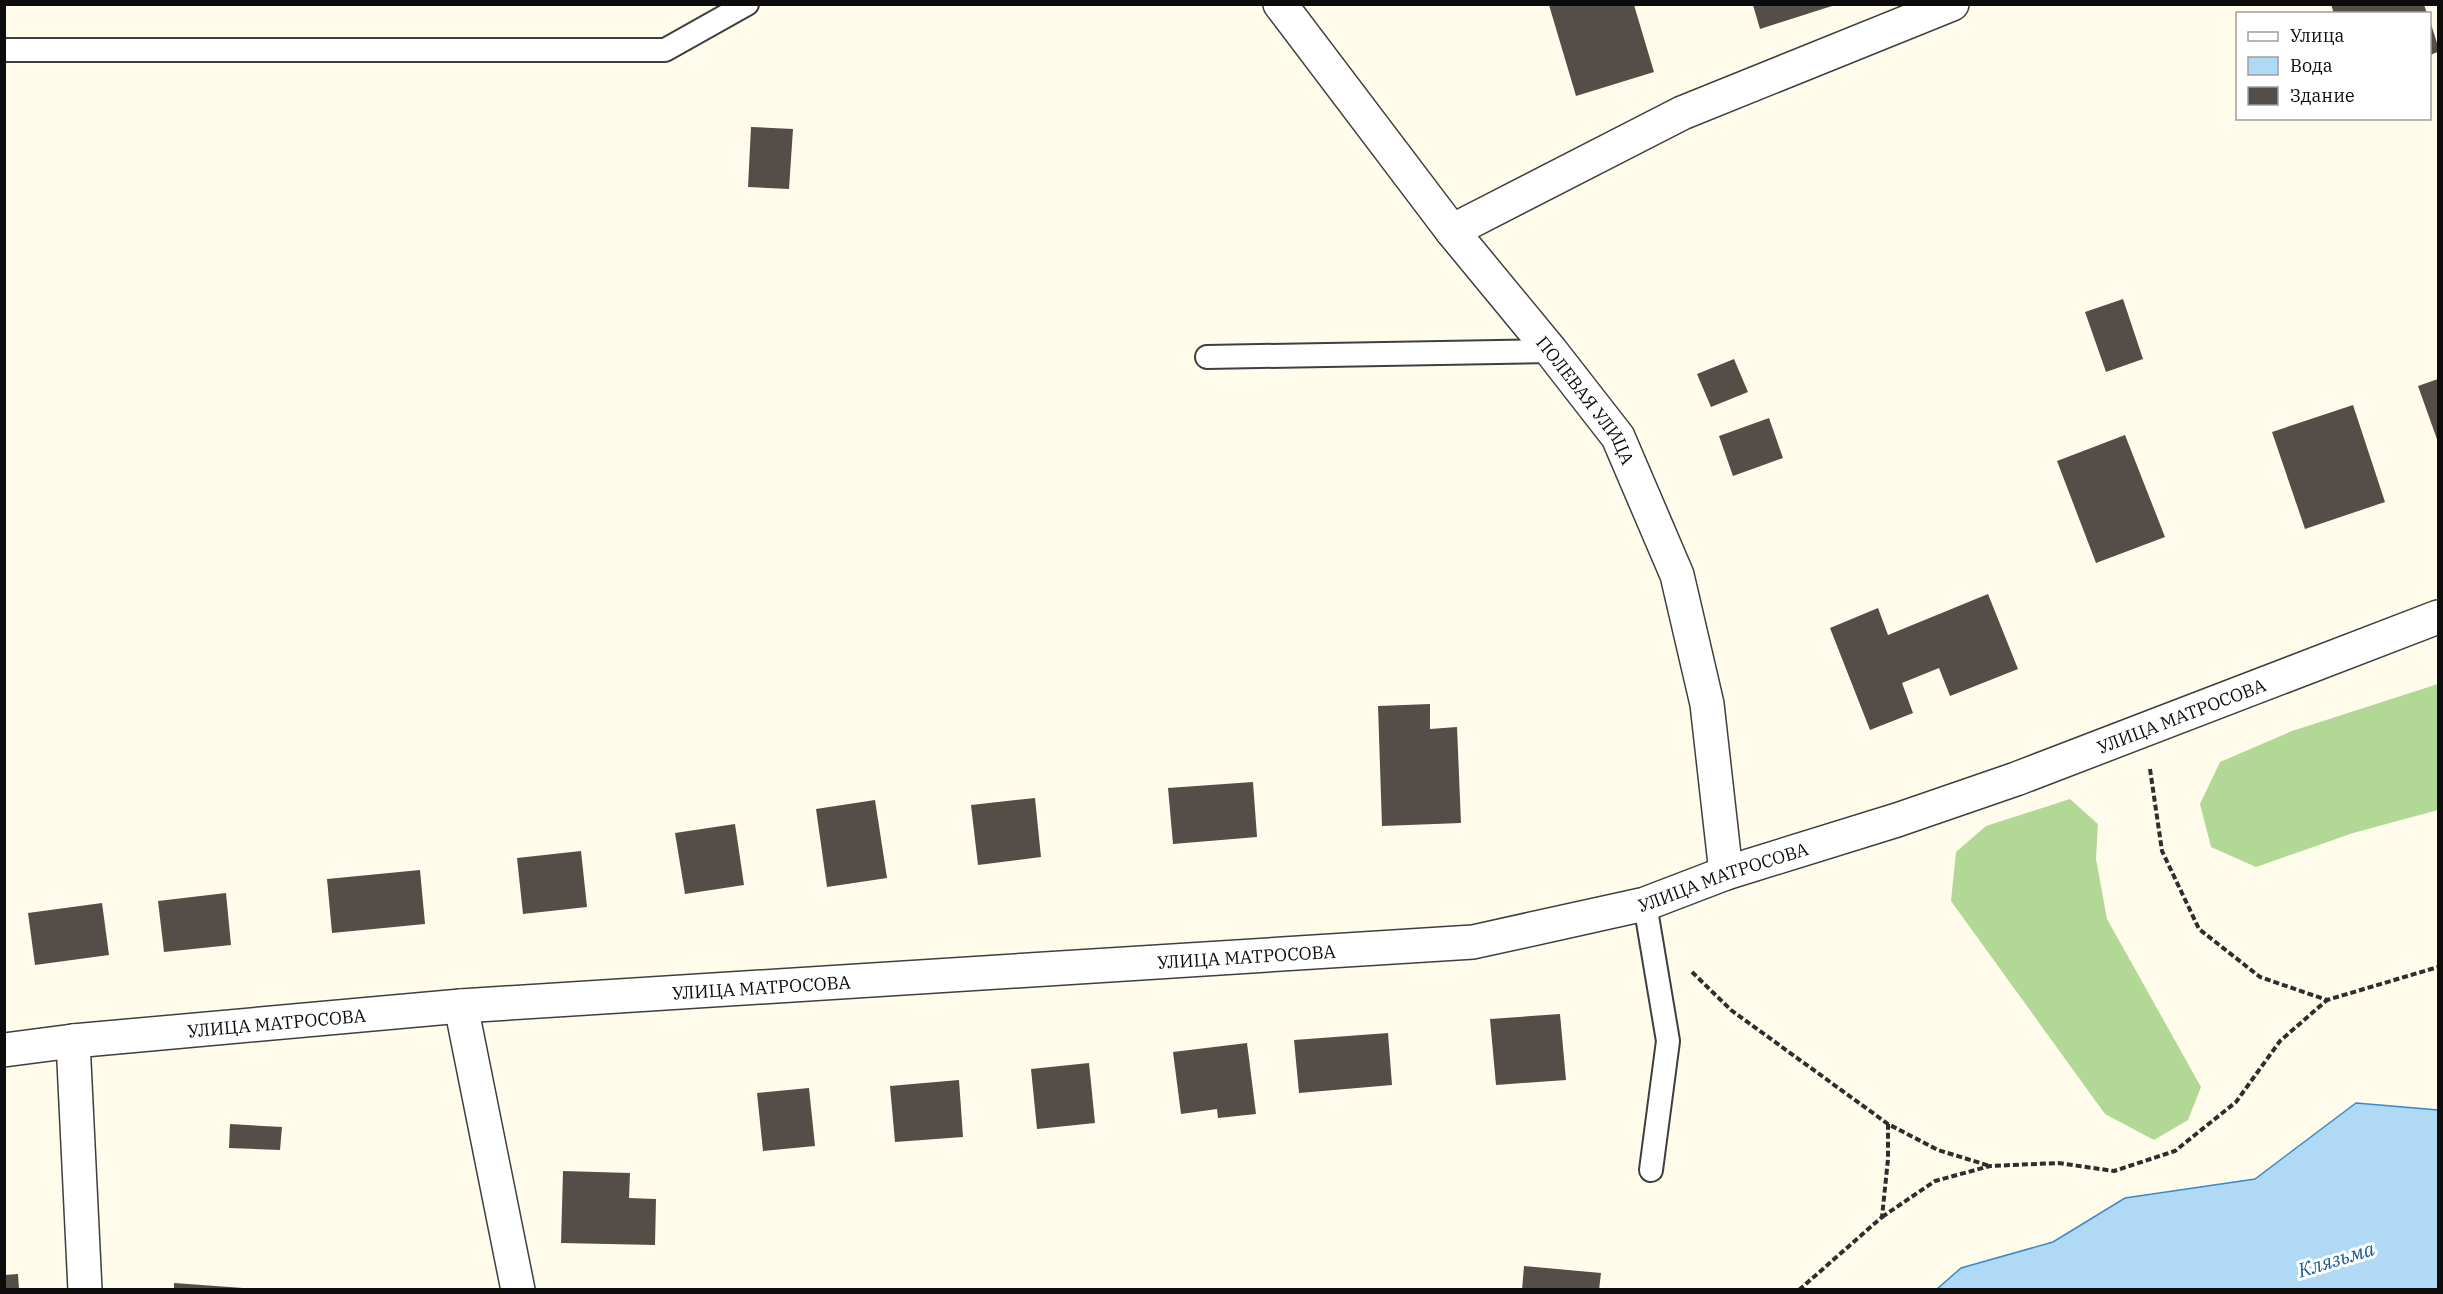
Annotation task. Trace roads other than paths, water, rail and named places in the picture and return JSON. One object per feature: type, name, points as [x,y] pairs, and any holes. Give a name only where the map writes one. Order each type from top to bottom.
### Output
[{"type":"street","name":"ПОЛЕВАЯ УЛИЦА","points":[[1280,4],[1452,231],[1618,437],[1677,575],[1707,704],[1726,873]]},
{"type":"street","points":[[1452,231],[1682,113],[1952,4]]},
{"type":"street","name":"УЛИЦА МАТРОСОВА","points":[[4,1050],[73,1041],[461,1006],[1473,942],[1645,904],[1726,873],[1897,820],[2005,783],[2439,616]]},
{"type":"street","points":[[461,1006],[518,1290]]},
{"type":"street","points":[[73,1041],[85,1290]]},
{"type":"lane","points":[[4,50],[665,50],[747,4]]},
{"type":"lane","points":[[1206,357],[1551,351]]},
{"type":"lane","points":[[1645,904],[1668,1041],[1651,1170]]},
{"type":"water","name":"Клязьма","points":[[2356,1103],[2438,1110],[2438,1289],[1937,1289],[1961,1268],[2053,1242],[2125,1198],[2255,1179]]}]
